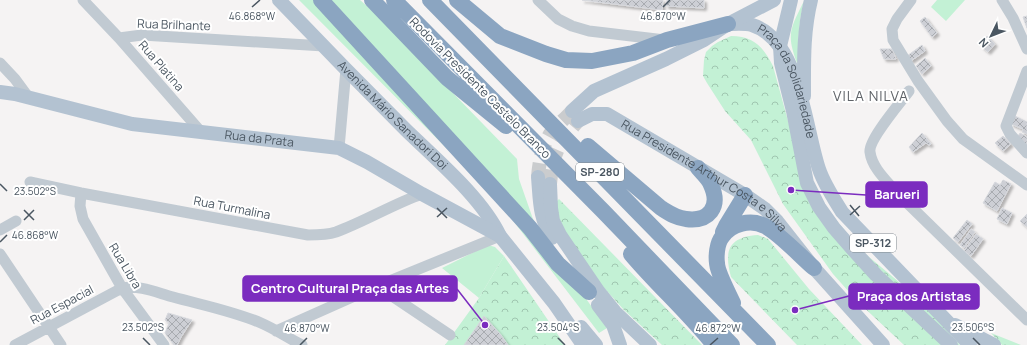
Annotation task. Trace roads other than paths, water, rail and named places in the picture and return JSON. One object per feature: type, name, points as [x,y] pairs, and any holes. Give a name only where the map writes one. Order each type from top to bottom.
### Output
[{"type":"highway","points":[[321,0],[524,222],[558,264],[589,292]]},
{"type":"highway","name":"Rodovia Presidente Castelo Branco","points":[[372,0],[446,78],[567,175]]},
{"type":"highway","name":"Rodovia Presidente Castelo Branco","points":[[394,0],[732,345]]},
{"type":"highway","name":"SP-280","points":[[430,0],[768,345]]},
{"type":"highway","points":[[438,0],[498,68],[661,208],[674,216],[685,219],[702,219],[708,216],[712,210],[715,197],[711,184],[698,168]]},
{"type":"highway","points":[[457,0],[500,36],[566,60],[592,61],[633,53],[667,40],[728,24]]},
{"type":"highway","points":[[738,314],[717,265],[717,251],[726,226],[745,195]]},
{"type":"highway","points":[[603,212],[614,235],[648,274],[702,330],[714,345]]},
{"type":"highway","points":[[721,237],[730,228],[740,223],[752,222],[765,226],[814,268]]},
{"type":"main road","name":"Avenida Mário Sanadori Doi","points":[[279,0],[469,191],[495,224],[500,236]]},
{"type":"main road","points":[[728,24],[774,0]]},
{"type":"main road","points":[[791,0],[780,46],[781,63],[793,111],[807,183],[819,207],[834,228],[876,275],[950,345]]},
{"type":"main road","points":[[804,106],[804,43],[807,16],[811,0]]},
{"type":"main road","name":"Rua Presidente Arthur Costa e Silva","points":[[728,24],[704,40],[666,59],[594,91],[575,116],[607,114],[745,195],[765,209],[777,221],[814,268],[883,345]]},
{"type":"main road","name":"Praça da Solidariedade","points":[[728,24],[750,24],[761,29],[780,46],[787,56],[804,106],[811,142],[819,171],[842,212],[949,322]]},
{"type":"main road","name":"Rua da Prata","points":[[0,92],[15,94],[132,124],[339,148],[500,236]]},
{"type":"main road","points":[[544,180],[553,221],[560,235],[602,296],[615,312],[649,345],[634,341],[622,345],[613,325],[551,236],[543,221],[540,209],[544,180]]},
{"type":"main road","points":[[456,212],[466,206],[469,191]]},
{"type":"main road","points":[[500,236],[554,303],[583,345]]},
{"type":"main road","points":[[554,303],[573,318],[596,345]]},
{"type":"main road","points":[[949,322],[994,345]]},
{"type":"main road","name":"SP-312","points":[[949,322],[970,345]]},
{"type":"street","name":"Rua Platina","points":[[83,0],[119,38],[202,133]]},
{"type":"street","points":[[538,0],[558,19],[572,26],[589,31],[667,40]]},
{"type":"street","points":[[911,0],[897,19],[892,29],[893,40],[918,81],[947,121],[963,138],[1026,181]]},
{"type":"street","points":[[1004,0],[1014,18],[1027,49]]},
{"type":"street","name":"Rua Brilhante","points":[[119,38],[142,35],[324,46]]},
{"type":"street","points":[[0,63],[15,79],[29,98]]},
{"type":"street","points":[[339,148],[346,69]]},
{"type":"street","points":[[1027,71],[1006,126],[1010,134],[1027,153]]},
{"type":"street","points":[[909,91],[874,138],[869,150],[872,160],[879,172],[897,193],[1027,320]]},
{"type":"street","name":"Rua Turmalina","points":[[30,182],[81,193],[308,235],[322,235],[335,232],[422,194]]},
{"type":"street","name":"Rua Libra","points":[[81,193],[80,206],[83,219],[122,288],[164,345]]},
{"type":"street","points":[[0,230],[16,221]]},
{"type":"street","points":[[276,331],[377,286],[500,236]]},
{"type":"street","points":[[0,254],[61,345]]},
{"type":"street","points":[[377,286],[450,335]]},
{"type":"street","points":[[122,288],[140,287],[230,312],[261,323],[302,345]]},
{"type":"street","name":"Rua Espacial","points":[[15,345],[122,288]]},
{"type":"tunnel","points":[[538,177],[541,155],[547,139],[552,131],[572,111]]},
{"type":"tunnel","points":[[550,184],[553,164],[561,143],[578,121]]},
{"type":"place","name":"Barueri","points":[[791,190]]},
{"type":"place","name":"Praça dos Artistas","points":[[795,310]]},
{"type":"place","name":"Centro Cultural Praça das Artes","points":[[485,325]]},
{"type":"district","name":"VILA NILVA","points":[[871,96]]}]
